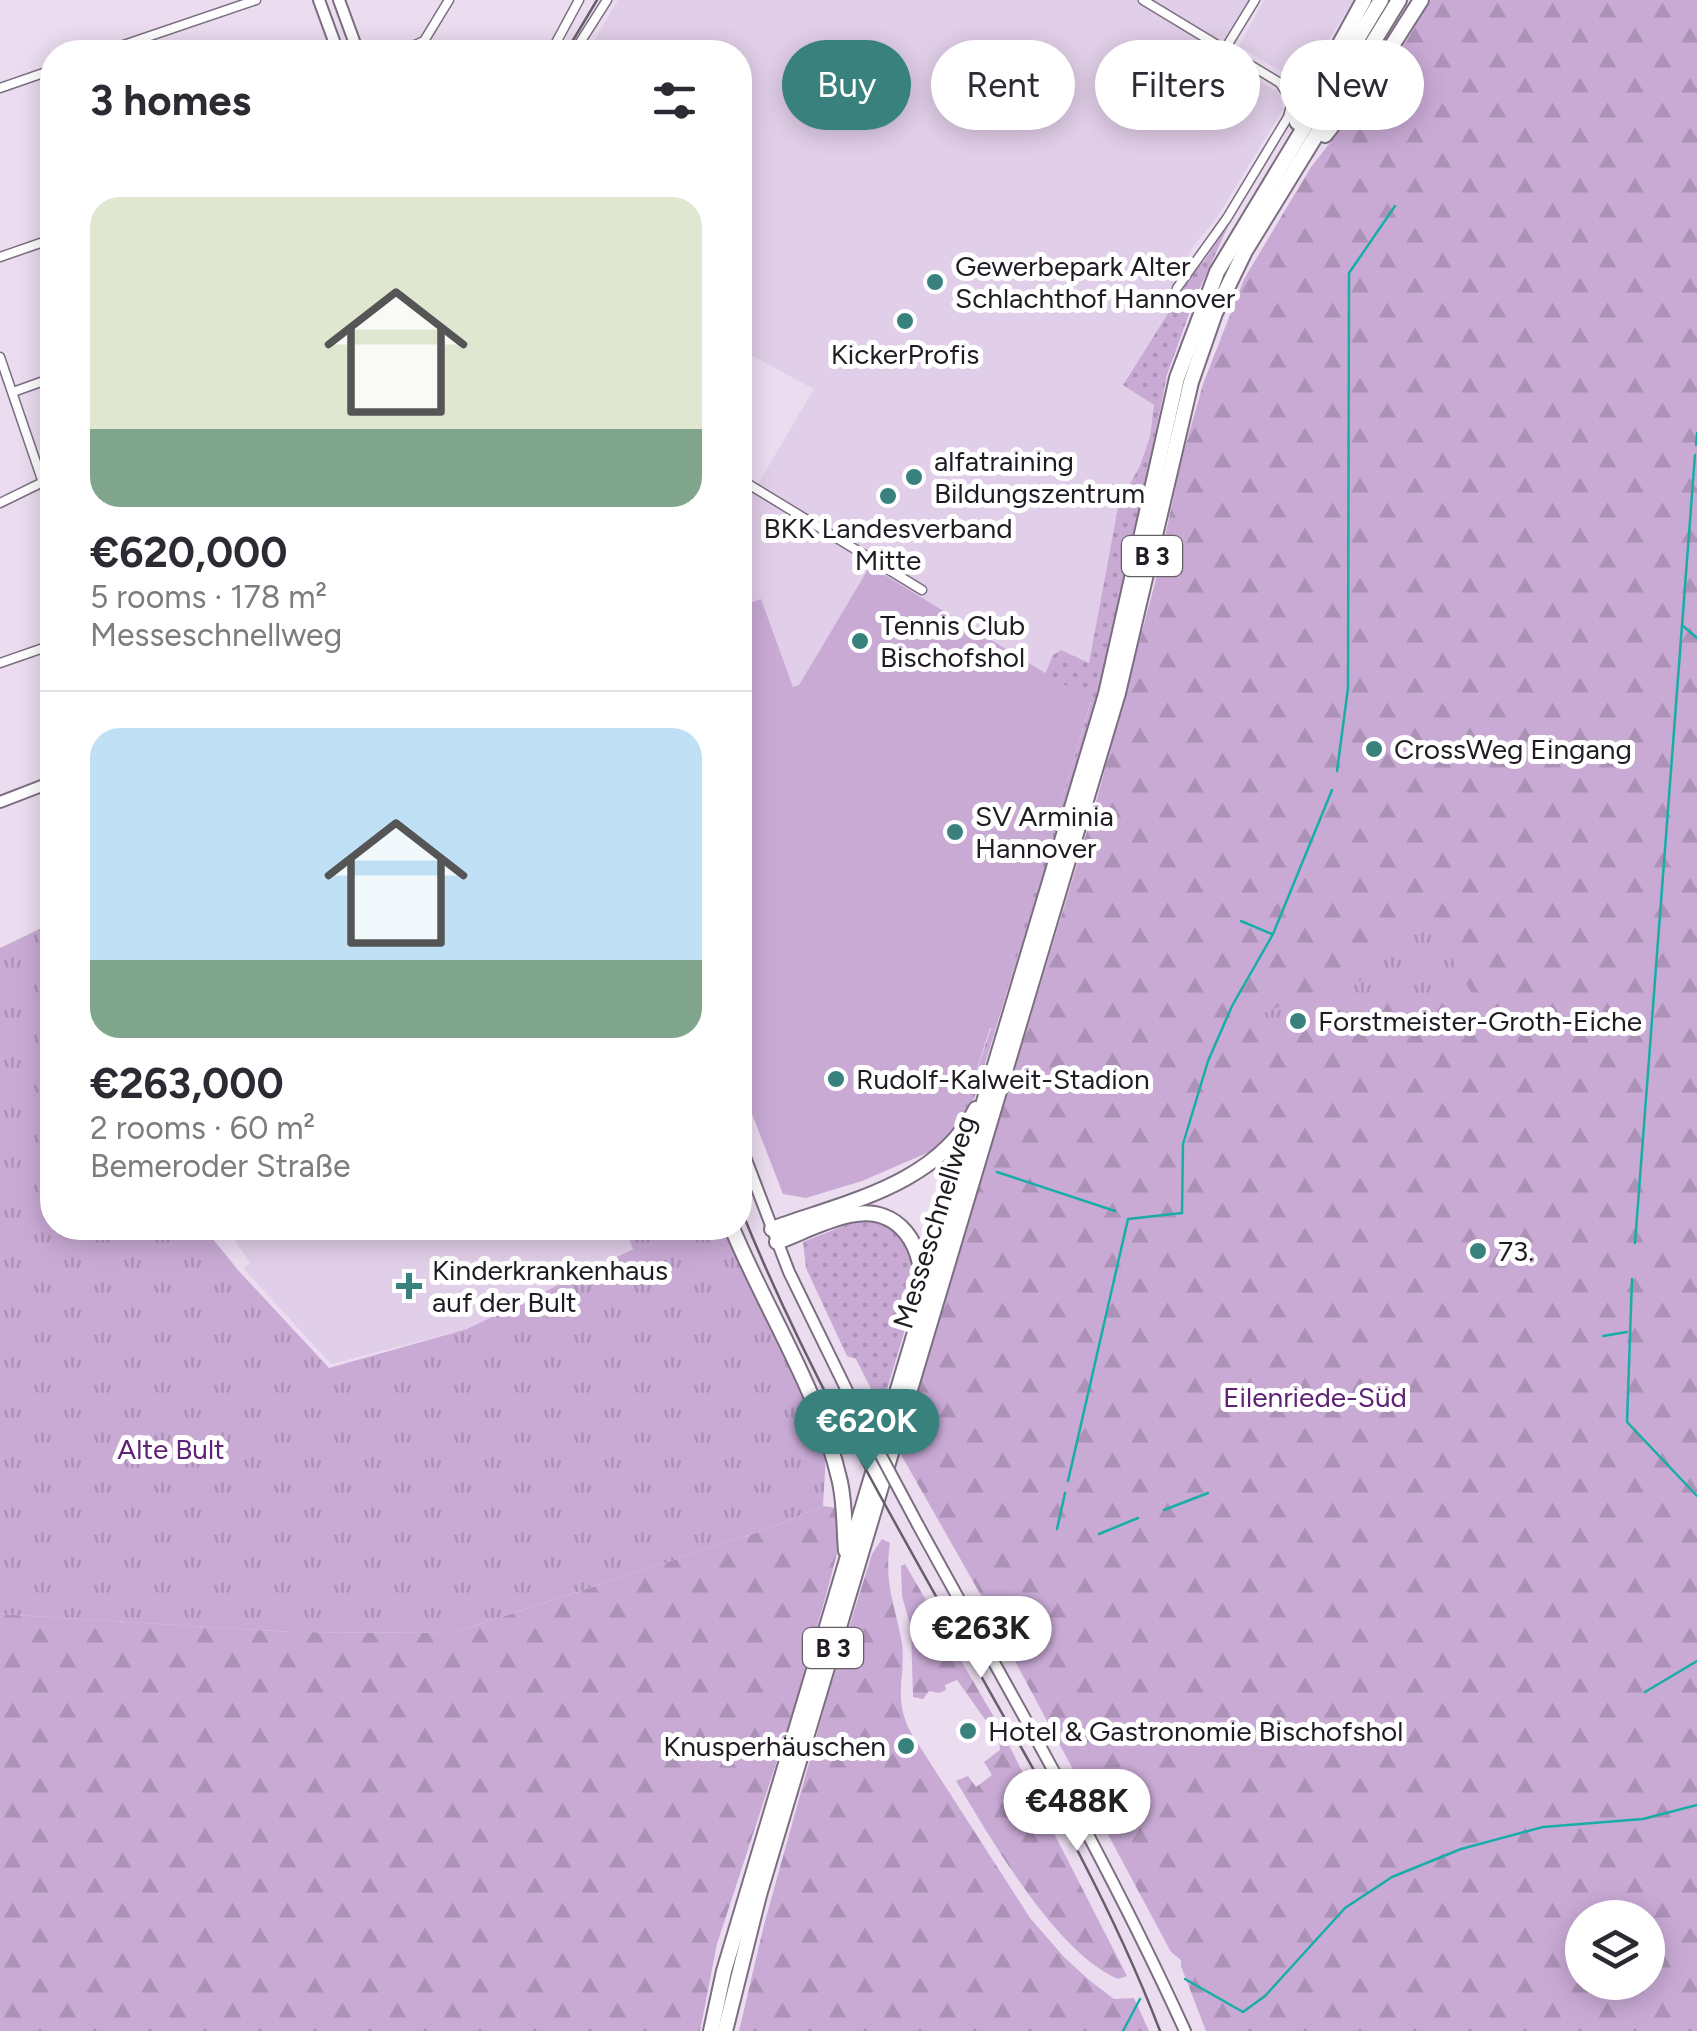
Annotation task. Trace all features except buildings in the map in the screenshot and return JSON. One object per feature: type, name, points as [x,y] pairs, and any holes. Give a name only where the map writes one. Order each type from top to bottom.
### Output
[{"type":"highway","points":[[1254,221],[1325,66],[1364,0]]},
{"type":"highway","name":"Messeschnellweg","points":[[724,2031],[759,1896],[1118,693],[1191,382],[1254,221],[1381,0]]},
{"type":"highway","name":"Messeschnellweg","points":[[711,2031],[724,1971],[1106,694],[1176,378],[1217,272],[1399,0]]},
{"type":"highway","points":[[1254,221],[1379,66],[1422,0]]},
{"type":"highway","points":[[774,1236],[889,1186],[933,1162],[966,1127],[994,1069]]},
{"type":"highway","points":[[774,1236],[861,1214],[880,1216],[898,1224],[911,1236],[922,1272],[915,1334]]},
{"type":"highway","points":[[738,1240],[832,1452],[842,1498],[847,1562]]},
{"type":"main road","points":[[319,0],[334,40]]},
{"type":"main road","points":[[339,0],[354,40]]},
{"type":"main road","points":[[0,802],[40,787]]},
{"type":"main road","points":[[752,1176],[809,1317],[852,1402],[1109,1871],[1185,2031]]},
{"type":"street","points":[[138,40],[256,0]]},
{"type":"street","points":[[424,40],[449,0]]},
{"type":"street","points":[[557,40],[579,0]]},
{"type":"street","points":[[581,40],[606,0]]},
{"type":"street","points":[[1143,0],[1209,40]]},
{"type":"street","points":[[1232,40],[1255,0]]},
{"type":"street","points":[[1177,288],[1227,218],[1292,107],[1284,86],[1260,71]]},
{"type":"street","points":[[0,88],[40,74]]},
{"type":"street","points":[[0,257],[40,243]]},
{"type":"street","points":[[0,357],[40,473]]},
{"type":"street","points":[[12,392],[40,382]]},
{"type":"street","points":[[0,504],[40,484]]},
{"type":"street","points":[[752,486],[922,590]]},
{"type":"street","points":[[0,663],[40,649]]},
{"type":"shaded area","points":[[618,0],[1255,0],[1231,40],[1095,40],[1095,130],[1260,130],[1260,81],[1279,93],[1280,114],[1216,219],[1194,245],[1171,286],[1181,292],[1123,384],[1155,405],[1150,437],[1139,468],[1119,502],[1089,664],[1066,652],[1053,655],[1045,674],[870,566],[799,685],[792,688],[761,599],[752,602],[752,481],[758,484],[814,389],[752,355],[752,40],[594,40]]},
{"type":"shaded area","points":[[1264,0],[1354,0],[1329,40],[1280,40],[1280,71],[1260,59],[1260,40],[1242,40]]},
{"type":"shaded area","name":"Kinderkrankenhaus auf der Bult","points":[[234,1240],[630,1240],[633,1248],[467,1329],[331,1364],[243,1268],[251,1264]]},
{"type":"green space","name":"Eilenriede-Süd","points":[[1431,0],[1697,0],[1697,2031],[1206,2031],[1181,1960],[1171,1952],[1002,1637],[1010,1629],[991,1613],[899,1451],[1098,795],[1203,384],[1244,279],[1311,167],[1340,130],[1424,130],[1424,40],[1406,40]]},
{"type":"green space","points":[[1230,222],[1193,303],[1167,375],[1116,633],[973,1102],[961,1118],[993,1028],[1091,702],[1045,674],[1053,655],[1061,650],[1089,663],[1119,502],[1139,468],[1150,437],[1154,405],[1123,385]]},
{"type":"green space","name":"SV Arminia Hannover","points":[[870,566],[1091,701],[994,1028],[990,1028],[961,1119],[936,1149],[862,1181],[806,1198],[783,1194],[752,1114],[752,602],[761,599],[793,687],[799,685]]},
{"type":"green space","points":[[1431,920],[1473,996],[1396,995],[1259,1048],[1264,1013],[1325,987],[1385,976],[1383,970],[1370,972],[1364,952]]},
{"type":"green space","name":"Alte Bult","points":[[40,929],[40,1240],[214,1240],[329,1368],[467,1329],[633,1249],[630,1240],[731,1240],[826,1455],[823,1506],[765,1530],[453,1633],[290,1632],[0,1614],[0,948]]},
{"type":"green space","points":[[861,1219],[890,1224],[904,1235],[917,1274],[881,1409],[856,1359],[847,1356],[806,1268],[803,1242]]},
{"type":"green space","points":[[823,1506],[837,1508],[837,1553],[791,1718],[717,1944],[700,2031],[0,2031],[0,1614],[290,1632],[453,1633],[765,1530]]},
{"type":"green space","points":[[882,1539],[890,1543],[889,1581],[903,1651],[902,1707],[911,1733],[1030,1918],[1089,1980],[1114,1999],[1134,1998],[1149,2031],[739,2031],[829,1691],[872,1554]]},
{"type":"green space","points":[[905,1564],[998,1724],[1127,1976],[1118,1979],[1094,1965],[1049,1920],[1006,1862],[956,1781],[968,1776],[976,1787],[992,1775],[984,1762],[1000,1750],[999,1739],[957,1680],[939,1693],[929,1691],[923,1699],[913,1697],[911,1628],[902,1596],[901,1566]]},
{"type":"waterway","points":[[1337,771],[1348,688],[1349,273],[1395,206]]},
{"type":"waterway","points":[[1696,445],[1697,433]]},
{"type":"waterway","points":[[1635,1243],[1695,455]]},
{"type":"waterway","points":[[1683,626],[1697,638]]},
{"type":"waterway","points":[[1068,1481],[1128,1219],[1182,1213],[1183,1144],[1208,1061],[1232,1006],[1273,934],[1332,790]]},
{"type":"waterway","points":[[1241,921],[1272,934]]},
{"type":"waterway","points":[[997,1172],[1115,1211]]},
{"type":"waterway","points":[[1632,1279],[1627,1422],[1697,1496]]},
{"type":"waterway","points":[[1603,1336],[1627,1332]]},
{"type":"waterway","points":[[1057,1529],[1065,1493]]},
{"type":"waterway","points":[[1164,1510],[1208,1493]]},
{"type":"waterway","points":[[1099,1534],[1138,1518]]},
{"type":"waterway","points":[[1645,1692],[1697,1661]]},
{"type":"waterway","points":[[1185,1979],[1243,2012],[1265,1996],[1345,1908],[1392,1877],[1461,1849],[1543,1827],[1643,1819],[1697,1805]]},
{"type":"waterway","points":[[1123,2031],[1140,1999]]},
{"type":"tram line","points":[[573,40],[597,0]]},
{"type":"tram line","points":[[752,1236],[789,1320],[845,1430],[1094,1883],[1160,2031]]},
{"type":"place","name":"Gewerbepark Alter Schlachthof Hannover","points":[[935,282]]},
{"type":"place","name":"KickerProfis","points":[[905,321]]},
{"type":"place","name":"alfatraining Bildungszentrum","points":[[914,477]]},
{"type":"place","name":"BKK Landesverband Mitte","points":[[888,496]]},
{"type":"place","name":"Tennis Club Bischofshol","points":[[860,641]]},
{"type":"place","name":"CrossWeg Eingang","points":[[1374,749]]},
{"type":"place","name":"SV Arminia Hannover","points":[[955,832]]},
{"type":"place","name":"Forstmeister-Groth-Eiche","points":[[1298,1021]]},
{"type":"place","name":"Rudolf-Kalweit-Stadion","points":[[836,1079]]},
{"type":"place","name":"73.","points":[[1478,1251]]},
{"type":"place","name":"Kinderkrankenhaus auf der Bult","points":[[409,1286]]},
{"type":"place","name":"Hotel & Gastronomie Bischofshol","points":[[968,1731]]},
{"type":"place","name":"Knusperhäuschen","points":[[906,1746]]}]
